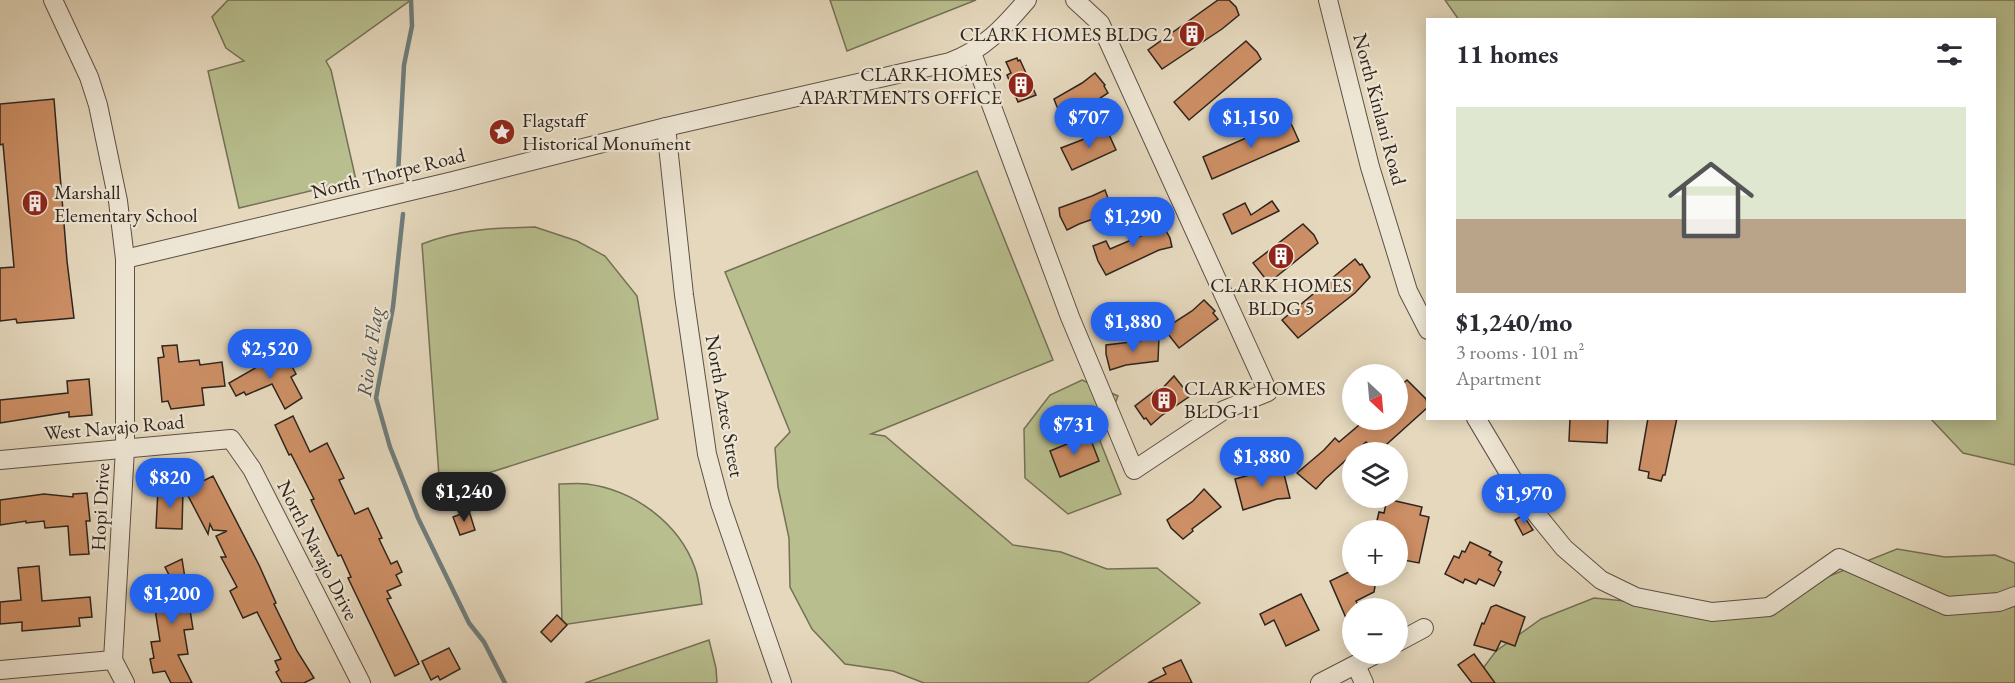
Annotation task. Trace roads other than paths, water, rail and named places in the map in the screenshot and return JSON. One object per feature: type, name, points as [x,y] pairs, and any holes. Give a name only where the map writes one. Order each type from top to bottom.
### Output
[{"type":"street","name":"Hopi Drive","points":[[53,0],[89,77],[99,105],[118,201],[125,259],[125,449],[113,660]]},
{"type":"street","name":"North Thorpe Road","points":[[125,259],[453,181],[666,127],[950,63],[972,53],[1002,29],[1027,0]]},
{"type":"street","points":[[972,53],[1070,317],[1134,470],[1224,410],[1268,392],[1100,23],[1075,0]]},
{"type":"street","name":"North Kinlani Road","points":[[1328,0],[1370,167],[1408,291],[1426,326]]},
{"type":"street","name":"North Aztec Street","points":[[666,127],[684,295],[707,454],[720,503],[782,683]]},
{"type":"street","points":[[1477,420],[1525,500],[1564,548],[1601,580],[1636,597],[1712,612],[1769,607],[1839,558],[1947,606],[1999,602],[2015,596]]},
{"type":"street","name":"West Navajo Road","points":[[0,460],[231,439]]},
{"type":"street","name":"North Navajo Drive","points":[[231,439],[252,469],[361,683]]},
{"type":"street","points":[[1408,637],[1424,628]]},
{"type":"street","points":[[0,670],[113,660],[125,683]]},
{"type":"street","points":[[1320,683],[1359,664]]},
{"type":"street","points":[[1356,666],[1364,683]]},
{"type":"waterway","name":"Rio de Flag","points":[[398,174],[404,65],[412,26],[411,0]]},
{"type":"waterway","name":"Rio de Flag","points":[[403,214],[393,307],[376,398],[390,447],[418,518],[469,623],[484,642],[505,683]]},
{"type":"place","name":"CLARK HOMES BLDG 2","points":[[1192,34]]},
{"type":"place","name":"CLARK HOMES APARTMENTS OFFICE","points":[[1021,85]]},
{"type":"place","name":"Flagstaff Historical Monument","points":[[502,132]]},
{"type":"place","name":"Marshall Elementary School","points":[[35,203]]},
{"type":"place","name":"CLARK HOMES BLDG 5","points":[[1281,256]]},
{"type":"place","name":"CLARK HOMES BLDG 11","points":[[1164,400]]}]
